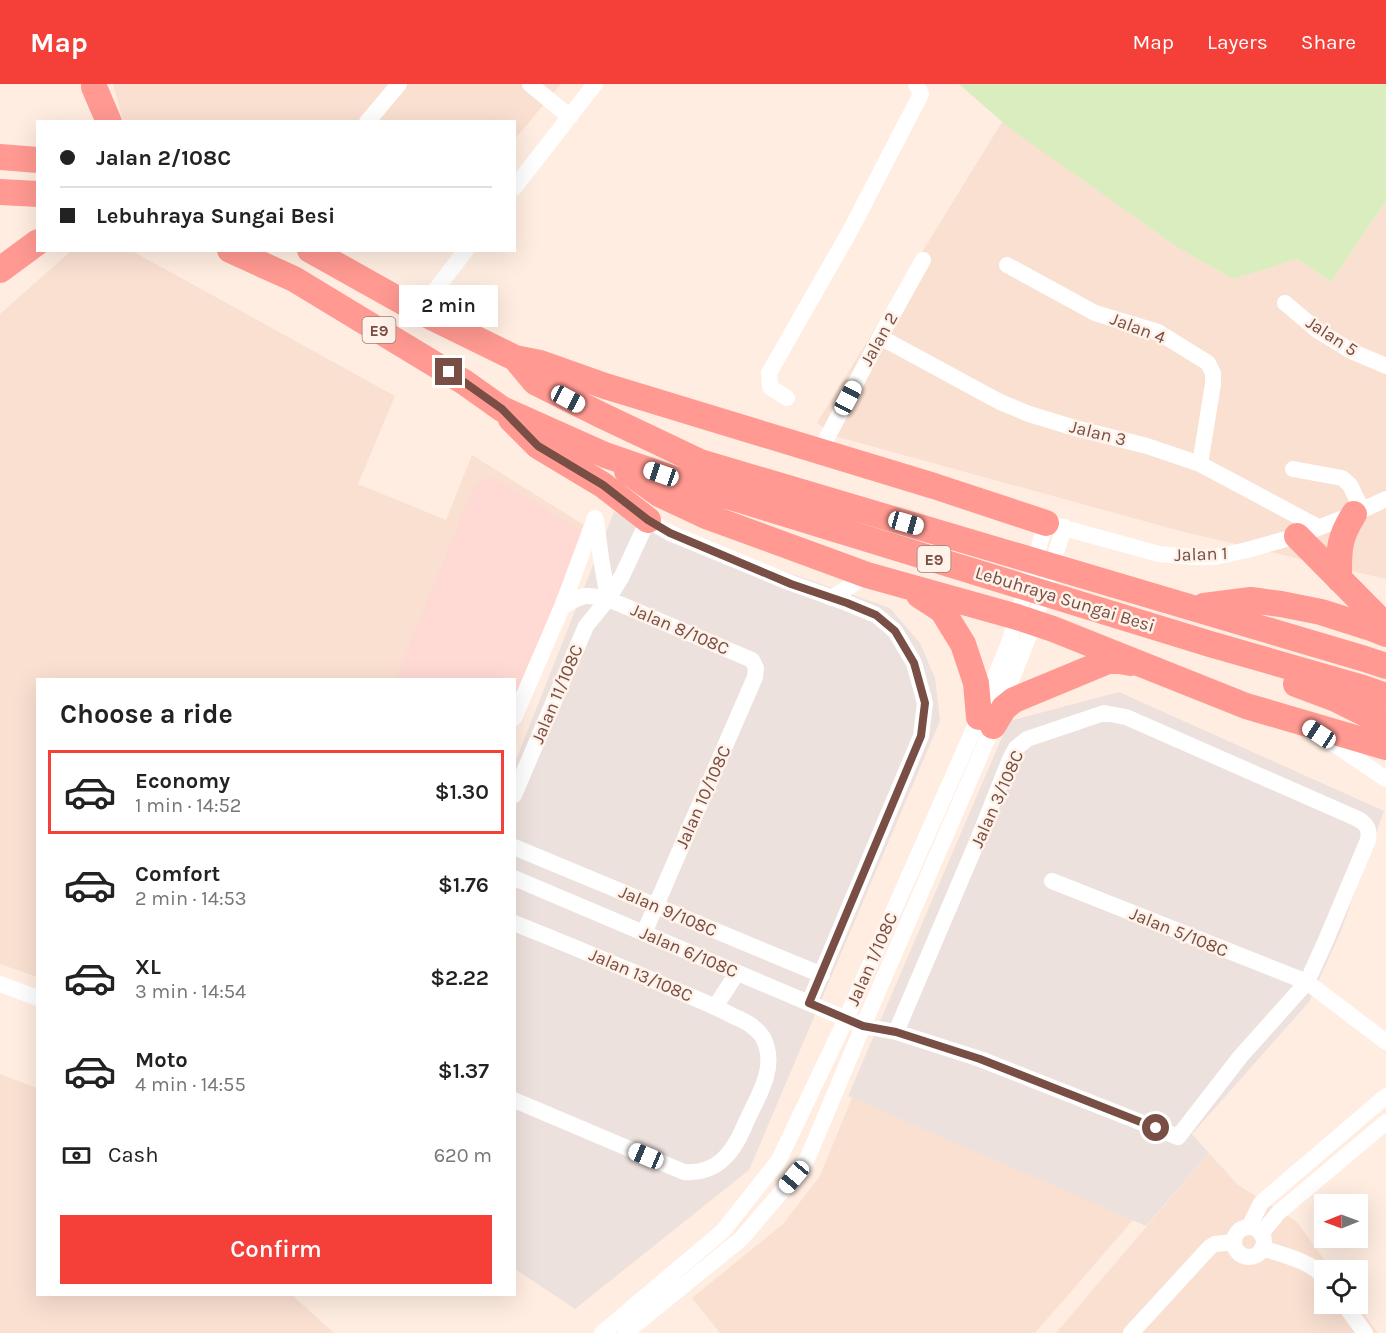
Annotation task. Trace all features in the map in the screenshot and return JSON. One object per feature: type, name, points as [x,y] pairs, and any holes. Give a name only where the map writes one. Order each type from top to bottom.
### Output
[{"type":"highway","points":[[94,84],[108,120]]},
{"type":"highway","points":[[0,158],[36,160]]},
{"type":"highway","points":[[0,192],[36,194]]},
{"type":"highway","points":[[0,270],[36,243]]},
{"type":"highway","name":"Lebuhraya Sungai Besi","points":[[234,252],[294,279],[464,382],[502,409],[605,455],[699,475],[1192,607],[1375,662]]},
{"type":"highway","name":"Lebuhraya Sungai Besi","points":[[314,252],[419,311],[515,358],[535,382],[601,416],[699,475],[1210,644],[1374,692]]},
{"type":"highway","points":[[515,358],[540,363],[605,386],[1055,525]]},
{"type":"highway","points":[[502,409],[538,446],[603,485],[648,520]]},
{"type":"highway","points":[[605,455],[659,494],[706,516],[867,575],[1053,629],[1246,706],[1386,747]]},
{"type":"highway","points":[[1340,579],[1340,544],[1344,530],[1358,512]]},
{"type":"highway","points":[[1308,531],[1340,579],[1380,629]]},
{"type":"highway","points":[[903,585],[942,610],[963,644],[986,722],[1014,700],[1108,661],[1146,666]]},
{"type":"highway","points":[[1192,607],[1251,600],[1321,612],[1380,629]]},
{"type":"highway","points":[[1210,644],[1262,671],[1336,699],[1386,724]]},
{"type":"street","points":[[369,120],[399,84]]},
{"type":"street","points":[[530,84],[570,117]]},
{"type":"street","points":[[516,185],[596,84]]},
{"type":"street","points":[[787,398],[770,387],[769,373],[850,231],[921,94],[916,84]]},
{"type":"street","points":[[419,311],[464,252]]},
{"type":"street","name":"Jalan 2","points":[[820,451],[923,260]]},
{"type":"street","name":"Jalan 4","points":[[1007,265],[1095,313],[1158,332],[1208,363],[1213,373],[1213,384],[1200,465]]},
{"type":"street","name":"Jalan 5","points":[[1285,303],[1317,330],[1351,351],[1385,364]]},
{"type":"street","name":"Jalan 3","points":[[880,337],[1000,402],[1029,414],[1147,446],[1200,465],[1308,531]]},
{"type":"street","points":[[1293,469],[1342,478],[1348,482],[1358,512]]},
{"type":"street","name":"Jalan 1","points":[[1055,525],[1159,554],[1215,557],[1247,550],[1308,531],[1386,499]]},
{"type":"street","name":"Jalan 11/108C","points":[[516,713],[562,607],[595,518]]},
{"type":"street","name":"Jalan 8/108C","points":[[595,518],[608,599]]},
{"type":"street","points":[[648,520],[670,533],[791,584],[876,615],[895,631],[914,663],[925,703],[921,736],[809,1003]]},
{"type":"street","name":"Jalan 11/108C","points":[[516,790],[586,626],[608,599],[622,576],[648,520]]},
{"type":"street","name":"Jalan 1/108C","points":[[625,1333],[741,1239],[794,1177],[808,1157],[986,722],[1025,620],[1055,525]]},
{"type":"street","points":[[832,598],[867,575]]},
{"type":"street","name":"Jalan 8/108C","points":[[562,607],[578,597],[591,596],[608,599],[752,660]]},
{"type":"street","name":"Jalan 10/108C","points":[[644,933],[756,677],[756,668],[752,660]]},
{"type":"street","name":"Jalan 3/108C","points":[[896,1032],[1016,748],[1027,739],[1104,713],[1126,717],[1365,824],[1368,829],[1368,840],[1307,982]]},
{"type":"street","name":"Jalan 1/108C","points":[[602,1333],[723,1231],[779,1160],[986,722]]},
{"type":"street","points":[[1302,723],[1386,779]]},
{"type":"street","name":"Jalan 9/108C","points":[[516,848],[822,975]]},
{"type":"street","name":"Jalan 6/108C","points":[[516,880],[863,1026],[896,1032],[980,1059],[1178,1137],[1240,1057],[1307,982]]},
{"type":"street","name":"Jalan 5/108C","points":[[1052,881],[1307,982],[1386,1042]]},
{"type":"street","name":"Jalan 13/108C","points":[[516,923],[715,1006],[753,1026],[763,1035],[768,1048],[769,1062],[766,1079],[738,1140],[718,1165],[696,1173],[684,1172],[516,1101]]},
{"type":"street","points":[[715,1006],[737,973]]},
{"type":"street","points":[[0,984],[36,997]]},
{"type":"street","points":[[1314,1268],[1257,1236],[1245,1227],[1237,1233],[1234,1242],[1237,1251],[1245,1256],[1255,1255],[1257,1236],[1261,1203],[1386,1096]]},
{"type":"street","points":[[1257,1236],[1278,1213],[1386,1122]]},
{"type":"street","points":[[1131,1333],[1210,1247],[1215,1244],[1234,1242]]},
{"type":"street","points":[[1351,1314],[1365,1333]]},
{"type":"shaded area","points":[[113,84],[561,84],[516,138],[516,120],[123,120]]},
{"type":"shaded area","points":[[1002,122],[1180,249],[1233,279],[1298,259],[1331,282],[1386,201],[1386,579],[1184,532],[838,437],[817,423]]},
{"type":"shaded area","points":[[70,252],[134,252],[395,396],[358,484],[446,520],[472,455],[584,525],[514,678],[36,678],[36,977],[0,964],[0,314]]},
{"type":"shaded area","points":[[489,478],[498,481],[583,532],[516,699],[516,678],[396,678],[472,491],[480,482]]},
{"type":"shaded area","points":[[614,512],[890,608],[920,643],[935,678],[940,721],[749,1170],[575,1309],[516,1270],[516,760]]},
{"type":"shaded area","points":[[1119,692],[1384,811],[1341,931],[1309,1002],[1192,1134],[1209,1153],[1146,1226],[848,1096],[1009,721]]},
{"type":"shaded area","points":[[0,1074],[36,1088],[36,1296],[293,1296],[334,1333],[0,1333]]},
{"type":"shaded area","points":[[854,1093],[1140,1212],[1035,1333],[720,1333],[692,1298],[783,1224],[820,1176]]},
{"type":"shaded area","points":[[1209,1153],[1238,1185],[1296,1221],[1325,1260],[1314,1260],[1314,1314],[1364,1314],[1378,1333],[1056,1333]]},
{"type":"green space","points":[[959,84],[1386,84],[1386,201],[1331,282],[1298,259],[1233,279],[1180,249],[1008,127]]},
{"type":"route","points":[[449,372],[502,409],[538,446],[603,485],[648,520],[670,533],[791,584],[876,615],[895,631],[914,663],[925,703],[921,736],[809,1003],[863,1026],[896,1032],[980,1059],[1156,1128]]}]
